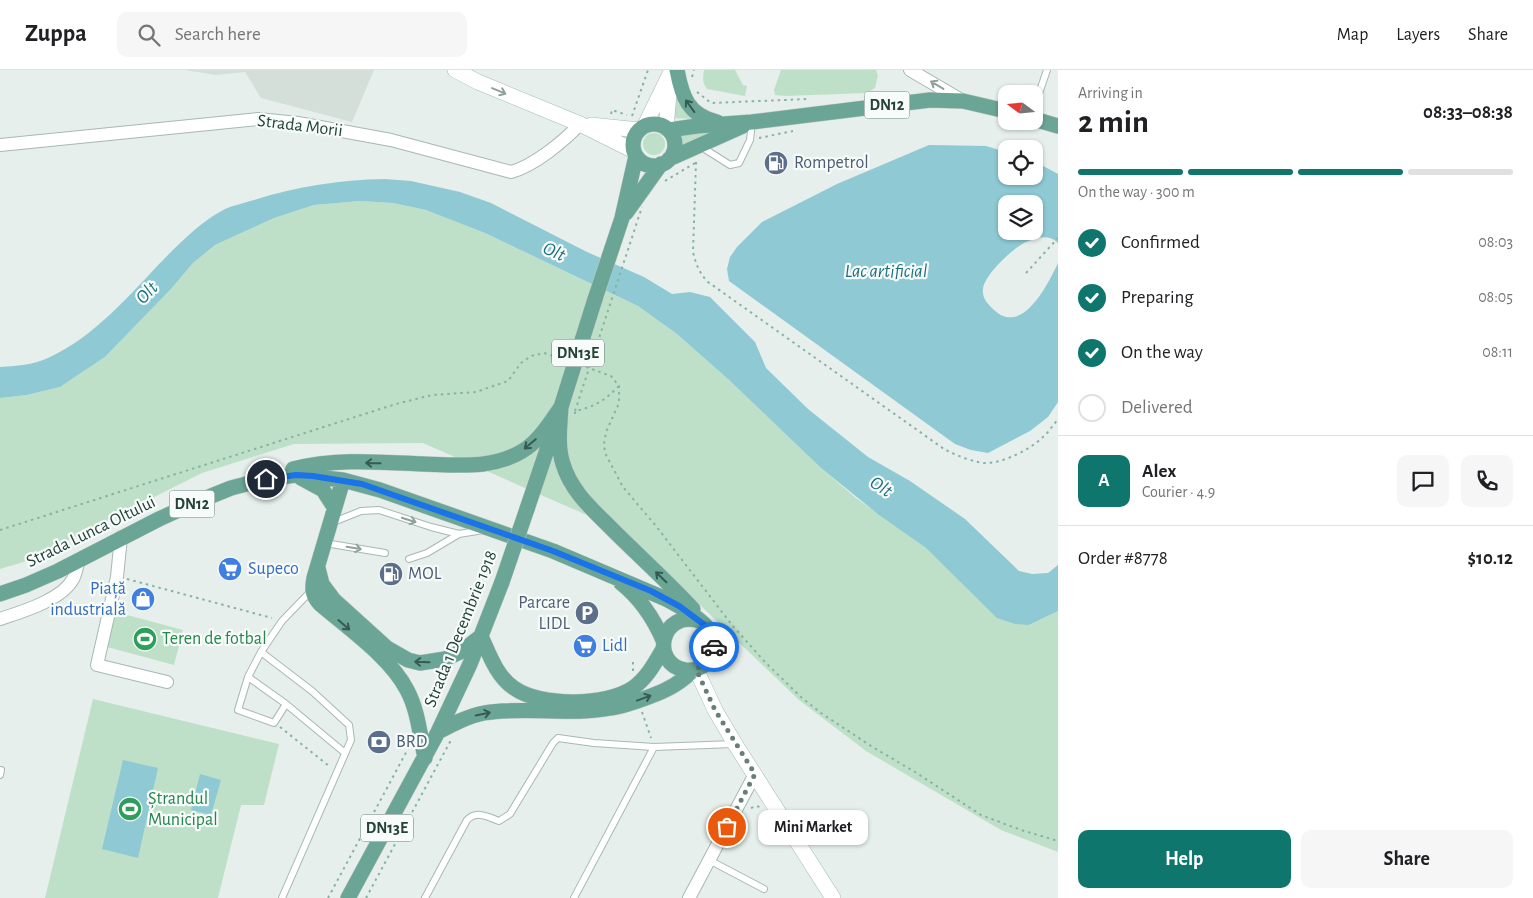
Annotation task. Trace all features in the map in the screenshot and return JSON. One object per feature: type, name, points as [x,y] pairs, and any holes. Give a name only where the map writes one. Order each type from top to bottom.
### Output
[{"type":"main road","points":[[455,70],[478,82],[580,124],[635,153],[647,164],[665,162],[675,148],[674,141],[667,129],[673,72]]},
{"type":"main road","points":[[635,153],[634,140],[673,72]]},
{"type":"main road","name":"DN12","points":[[673,72],[686,102],[696,114],[723,124]]},
{"type":"main road","name":"DN12","points":[[642,128],[655,124],[667,129],[752,122],[930,100],[963,101],[998,109]]},
{"type":"main road","points":[[1043,121],[1058,126]]},
{"type":"main road","name":"DN12","points":[[665,162],[704,149],[752,122]]},
{"type":"main road","points":[[580,124],[642,128]]},
{"type":"main road","name":"Strada 1 Decembrie 1918","points":[[348,898],[438,732],[481,636],[502,582],[527,509],[568,409],[611,250],[622,218],[635,153]]},
{"type":"main road","name":"Strada 1 Decembrie 1918","points":[[622,218],[665,162]]},
{"type":"main road","points":[[266,479],[303,467],[333,463],[468,465],[498,462],[527,448],[568,409]]},
{"type":"main road","points":[[438,732],[462,720],[483,713],[602,710],[618,707],[677,685],[694,670],[703,666],[713,654],[714,639],[683,598],[574,489],[562,463],[560,435],[568,409]]},
{"type":"main road","points":[[296,475],[323,490],[334,507]]},
{"type":"main road","name":"Strada Lunca Oltului","points":[[0,594],[26,585],[79,560],[159,518],[231,488],[266,479],[296,475],[343,480]]},
{"type":"main road","points":[[343,480],[317,565],[312,590],[314,597],[381,657],[401,678],[413,703],[425,758]]},
{"type":"main road","name":"DN12","points":[[343,480],[380,490],[553,551],[666,599],[703,623]]},
{"type":"main road","points":[[317,565],[326,592],[387,648],[408,660],[420,663],[445,659],[462,651],[481,636],[496,666],[508,683],[523,694],[553,700],[604,698],[626,691],[640,682],[647,674],[663,644],[666,633],[677,622],[692,619],[703,623]]},
{"type":"main road","name":"DN12","points":[[607,574],[622,584],[645,606],[655,622],[663,644]]},
{"type":"main road","points":[[663,644],[666,656],[677,668],[694,670]]},
{"type":"main road","points":[[694,670],[715,710],[833,898]]},
{"type":"street","points":[[910,70],[963,101]]},
{"type":"street","name":"Strada Morii","points":[[0,144],[258,119],[298,123],[391,140],[511,172],[528,165],[580,124]]},
{"type":"street","points":[[121,537],[117,577],[97,665],[167,682]]},
{"type":"street","points":[[0,619],[62,592],[73,580],[79,560]]},
{"type":"street","points":[[689,898],[755,774]]},
{"type":"lane","points":[[1042,85],[1047,70]]},
{"type":"lane","points":[[704,149],[730,166],[739,163],[750,140],[752,122]]},
{"type":"lane","points":[[329,524],[361,511],[379,510],[430,527],[459,534]]},
{"type":"lane","points":[[409,559],[427,553],[459,534],[492,529]]},
{"type":"lane","points":[[324,542],[385,553]]},
{"type":"lane","points":[[286,704],[274,722],[238,710],[248,676],[261,652],[282,621],[312,590]]},
{"type":"lane","points":[[261,652],[312,691],[350,725],[351,740],[282,898]]},
{"type":"lane","points":[[248,676],[286,704],[345,753]]},
{"type":"lane","points":[[425,898],[467,820],[472,815],[478,814],[499,821],[510,814],[553,743],[558,738],[594,743],[654,747],[736,744]]},
{"type":"lane","points":[[574,898],[654,747]]},
{"type":"lane","points":[[710,860],[764,889]]},
{"type":"path","points":[[606,127],[612,110],[632,116],[648,70]]},
{"type":"path","points":[[664,182],[696,162],[704,149]]},
{"type":"path","points":[[696,162],[693,252],[696,264],[708,282],[944,449],[970,460],[985,463],[997,461],[1031,447],[1044,437],[1058,419]]},
{"type":"path","points":[[619,386],[591,408],[568,409],[646,200]]},
{"type":"path","points":[[1026,273],[1058,238]]},
{"type":"path","points":[[0,530],[396,404],[432,395],[476,392],[508,380],[521,363],[531,356],[544,354],[563,359]]},
{"type":"path","points":[[581,365],[611,376],[619,386],[619,403],[606,432],[604,444],[605,453],[623,487],[656,526],[711,599],[765,662],[801,698],[870,746],[915,772],[981,815],[1058,841]]},
{"type":"path","points":[[117,577],[282,621]]},
{"type":"path","points":[[638,701],[654,747]]},
{"type":"path","points":[[366,898],[462,720]]},
{"type":"path","points":[[274,722],[337,772]]},
{"type":"path","points":[[328,898],[419,730]]},
{"type":"shaded area","points":[[185,70],[374,70],[352,122],[261,98],[245,72],[216,75]]},
{"type":"green space","points":[[704,70],[735,70],[743,85],[747,86],[745,96],[707,89],[703,78]]},
{"type":"green space","points":[[781,70],[876,70],[878,75],[875,88],[867,93],[785,96],[775,95],[774,90]]},
{"type":"green space","points":[[676,96],[683,107],[696,119],[671,118]]},
{"type":"green space","points":[[681,132],[717,132],[682,146]]},
{"type":"green space","points":[[654,133],[662,136],[665,144],[662,152],[654,155],[646,152],[643,144],[646,136]]},
{"type":"green space","points":[[360,201],[393,203],[426,210],[450,219],[485,233],[638,306],[677,334],[728,379],[821,468],[856,498],[926,548],[943,564],[1029,625],[1058,611],[1058,852],[1001,830],[866,751],[799,700],[623,531],[423,443],[294,444],[202,473],[27,561],[0,569],[0,398],[27,395],[60,387],[105,357],[170,290],[193,263],[215,245],[274,218],[314,205]]},
{"type":"green space","name":"Teren de fotbal","points":[[116,612],[183,630],[174,665],[107,647]]},
{"type":"green space","points":[[93,699],[279,744],[264,805],[241,805],[218,898],[45,898]]},
{"type":"water","name":"Lac artificial","points":[[929,145],[986,146],[998,150],[998,185],[1043,185],[1043,166],[1058,174],[1058,243],[1051,238],[1043,237],[1043,195],[998,195],[998,240],[1030,240],[1007,255],[994,269],[988,276],[983,292],[984,298],[993,309],[1004,316],[1014,317],[1024,313],[1033,305],[1048,283],[1058,263],[1058,402],[1048,417],[1030,431],[988,453],[971,450],[955,444],[729,281],[727,269],[730,257],[737,247],[762,222],[837,184]]},
{"type":"water","name":"Olt","points":[[385,179],[411,181],[460,192],[491,203],[587,252],[644,277],[672,294],[690,292],[710,297],[755,342],[766,368],[808,409],[868,457],[910,481],[965,519],[1019,571],[1032,574],[1048,573],[1058,565],[1058,611],[1029,625],[1015,624],[997,618],[926,548],[879,515],[821,468],[728,379],[677,334],[638,306],[485,233],[426,210],[393,203],[360,201],[314,205],[274,218],[215,245],[193,263],[170,290],[105,357],[60,387],[27,395],[0,398],[0,367],[24,365],[48,358],[81,338],[126,299],[201,224],[217,213],[236,205],[303,187],[335,182]]},
{"type":"water","name":"Ștrandul Municipal","points":[[123,760],[158,768],[138,858],[102,849]]},
{"type":"water","points":[[200,774],[221,780],[211,815],[191,810]]},
{"type":"way so far","points":[[714,647],[713,654],[708,661],[696,669],[715,710],[755,774],[727,827]]},
{"type":"place","name":"Rompetrol","points":[[776,163]]},
{"type":"place","name":"Supeco","points":[[230,569]]},
{"type":"place","name":"MOL","points":[[391,574]]},
{"type":"place","name":"Piață industrială","points":[[143,599]]},
{"type":"place","name":"Parcare LIDL","points":[[587,613]]},
{"type":"place","name":"Teren de fotbal","points":[[145,639]]},
{"type":"place","name":"Lidl","points":[[585,646]]},
{"type":"place","name":"BRD","points":[[379,742]]},
{"type":"place","name":"Ștrandul Municipal","points":[[130,809]]},
{"type":"place","name":"Mini Market","points":[[727,827]]},
{"type":"route","points":[[266,479],[296,475],[362,484],[553,551],[651,591],[679,606],[706,626],[714,639],[714,647]]}]
